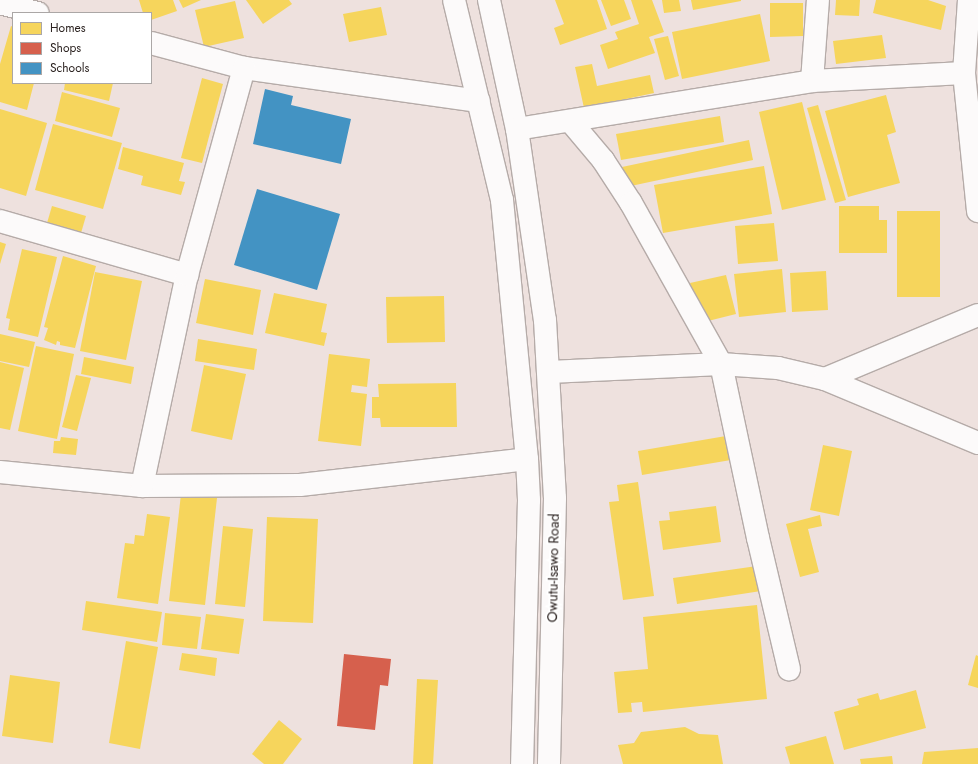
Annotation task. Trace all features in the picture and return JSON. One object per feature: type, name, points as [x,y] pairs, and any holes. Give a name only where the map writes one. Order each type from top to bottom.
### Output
[{"type":"street","name":"Owutu-Isawo Road","points":[[454,0],[502,200],[527,459],[529,500],[522,764]]},
{"type":"street","name":"Owutu-Isawo Road","points":[[489,0],[517,129],[542,282],[549,372],[554,498],[549,764]]},
{"type":"street","points":[[812,81],[818,0]]},
{"type":"street","points":[[969,0],[973,23],[964,73],[978,211]]},
{"type":"street","points":[[0,3],[34,12]]},
{"type":"street","points":[[152,43],[244,68],[479,101]]},
{"type":"street","points":[[142,486],[187,275],[244,68]]},
{"type":"street","points":[[517,129],[571,122],[812,81],[964,73]]},
{"type":"street","points":[[571,122],[603,160],[631,203],[721,364],[758,538],[789,670]]},
{"type":"street","points":[[0,221],[187,275]]},
{"type":"street","points":[[825,379],[978,315]]},
{"type":"street","points":[[549,372],[721,364],[778,368],[825,379],[978,443]]},
{"type":"street","points":[[0,472],[142,486],[300,485],[527,459]]},
{"type":"building: Homes","points":[[139,0],[173,0],[177,11],[152,20],[152,12],[143,12]]},
{"type":"building: Homes","points":[[179,0],[201,0],[183,8]]},
{"type":"building: Homes","points":[[246,0],[289,0],[292,4],[263,24]]},
{"type":"building: Homes","points":[[555,0],[597,0],[607,29],[560,45],[554,28],[564,24]]},
{"type":"building: Homes","points":[[601,0],[624,0],[631,19],[611,26]]},
{"type":"building: Homes","points":[[631,0],[652,0],[664,32],[649,37],[655,53],[608,69],[600,45],[618,39],[615,32],[639,24]]},
{"type":"building: Homes","points":[[662,0],[679,0],[681,11],[664,13]]},
{"type":"building: Homes","points":[[691,0],[741,0],[741,1],[693,10]]},
{"type":"building: Homes","points":[[836,0],[860,0],[859,16],[835,15]]},
{"type":"building: Homes","points":[[876,0],[928,0],[946,6],[941,30],[873,13]]},
{"type":"building: Homes","points":[[235,1],[244,38],[204,47],[195,10]]},
{"type":"building: Homes","points":[[770,3],[803,3],[803,36],[770,37]]},
{"type":"building: Homes","points":[[381,7],[387,35],[349,42],[343,14]]},
{"type":"building: Homes","points":[[760,14],[770,61],[682,79],[672,32]]},
{"type":"building: Homes","points":[[11,26],[12,84],[34,84],[27,110],[0,102],[0,64]]},
{"type":"building: Homes","points":[[882,35],[886,58],[836,64],[833,41]]},
{"type":"building: Homes","points":[[668,36],[679,76],[665,80],[654,39]]},
{"type":"building: Homes","points":[[592,64],[597,86],[650,75],[654,93],[584,108],[575,67]]},
{"type":"building: Homes","points":[[202,78],[223,84],[202,163],[181,158]]},
{"type":"building: Homes","points":[[65,84],[113,84],[109,101],[64,90]]},
{"type":"building: Homes","points":[[62,92],[120,108],[112,137],[55,121]]},
{"type":"building: Homes","points":[[886,95],[896,132],[887,135],[900,183],[848,197],[825,111]]},
{"type":"building: Homes","points":[[802,102],[826,200],[782,210],[759,112]]},
{"type":"building: Homes","points":[[818,105],[846,200],[835,203],[807,108]]},
{"type":"building: Homes","points":[[0,109],[47,123],[26,196],[0,188]]},
{"type":"building: Homes","points":[[720,116],[724,142],[621,160],[616,134]]},
{"type":"building: Homes","points":[[53,124],[122,143],[103,209],[35,190]]},
{"type":"building: Homes","points":[[749,140],[753,160],[626,187],[622,167]]},
{"type":"building: Homes","points":[[123,147],[184,163],[179,181],[185,182],[181,195],[141,185],[143,176],[118,169]]},
{"type":"building: Homes","points":[[764,166],[772,214],[663,233],[654,185]]},
{"type":"building: Homes","points":[[52,206],[86,216],[81,233],[47,223]]},
{"type":"building: Homes","points":[[839,206],[879,206],[879,220],[887,220],[887,253],[839,253]]},
{"type":"building: Homes","points":[[897,211],[940,211],[940,297],[897,297]]},
{"type":"building: Homes","points":[[774,223],[778,261],[738,264],[735,226]]},
{"type":"building: Homes","points":[[0,242],[6,244],[0,264]]},
{"type":"building: Homes","points":[[22,249],[57,257],[38,337],[8,330],[10,319],[6,318]]},
{"type":"building: Homes","points":[[63,256],[96,266],[75,348],[60,345],[60,342],[57,341],[56,345],[44,340],[48,328],[44,327]]},
{"type":"building: Homes","points":[[782,269],[786,312],[739,317],[734,274]]},
{"type":"building: Homes","points":[[826,271],[828,310],[792,312],[790,273]]},
{"type":"building: Homes","points":[[95,272],[142,281],[126,360],[80,351]]},
{"type":"building: Homes","points":[[726,275],[736,314],[700,323],[690,283]]},
{"type":"building: Homes","points":[[205,279],[261,290],[253,335],[196,323]]},
{"type":"building: Homes","points":[[274,293],[327,304],[321,332],[327,333],[324,346],[265,333]]},
{"type":"building: Homes","points":[[444,296],[445,342],[387,343],[386,297]]},
{"type":"building: Homes","points":[[0,334],[35,342],[29,367],[0,361]]},
{"type":"building: Homes","points":[[198,339],[257,349],[254,370],[195,361]]},
{"type":"building: Homes","points":[[36,346],[74,354],[57,439],[18,431]]},
{"type":"building: Homes","points":[[329,354],[370,359],[367,387],[352,385],[351,392],[367,394],[361,446],[318,441]]},
{"type":"building: Homes","points":[[84,357],[134,367],[131,384],[81,374]]},
{"type":"building: Homes","points":[[0,362],[24,368],[10,430],[0,428]]},
{"type":"building: Homes","points":[[204,365],[246,374],[232,440],[191,431]]},
{"type":"building: Homes","points":[[76,375],[91,378],[77,431],[62,427]]},
{"type":"building: Homes","points":[[456,383],[457,427],[381,427],[380,418],[372,418],[372,397],[379,397],[378,384]]},
{"type":"building: Homes","points":[[726,436],[731,460],[642,475],[638,451]]},
{"type":"building: Homes","points":[[61,437],[78,439],[76,455],[53,453],[54,441],[60,441]]},
{"type":"building: Homes","points":[[823,445],[852,451],[839,516],[810,510]]},
{"type":"building: Homes","points":[[638,482],[654,596],[623,600],[609,502],[619,501],[617,485]]},
{"type":"building: Homes","points":[[181,494],[217,498],[205,605],[169,601]]},
{"type":"building: Homes","points":[[716,506],[721,542],[663,550],[659,521],[670,520],[669,512]]},
{"type":"building: Homes","points":[[147,514],[170,517],[158,604],[117,598],[125,543],[134,544],[135,535],[144,536]]},
{"type":"building: Homes","points":[[820,515],[822,526],[808,529],[819,572],[800,577],[786,524]]},
{"type":"building: Homes","points":[[267,517],[318,519],[313,623],[263,621]]},
{"type":"building: Homes","points":[[223,526],[253,529],[245,607],[215,604]]},
{"type":"building: Homes","points":[[757,566],[761,591],[677,604],[673,578]]},
{"type":"building: Homes","points":[[86,601],[162,612],[157,642],[82,630]]},
{"type":"building: Homes","points":[[757,605],[767,699],[643,712],[642,702],[631,703],[632,712],[618,713],[614,672],[648,669],[643,617]]},
{"type":"building: Homes","points":[[165,613],[201,617],[197,649],[162,645]]},
{"type":"building: Homes","points":[[206,614],[244,619],[239,654],[201,649]]},
{"type":"building: Homes","points":[[126,641],[158,647],[140,749],[109,743]]},
{"type":"building: Homes","points":[[182,653],[217,658],[215,676],[179,670]]},
{"type":"building: Homes","points":[[976,655],[978,656],[978,688],[968,685]]},
{"type":"building: Homes","points":[[10,675],[60,682],[53,743],[2,736]]},
{"type":"building: Homes","points":[[417,679],[438,680],[433,764],[413,764]]},
{"type":"building: Homes","points":[[916,690],[926,728],[844,750],[834,712],[859,705],[857,699],[878,693],[880,700]]},
{"type":"building: Homes","points":[[279,720],[302,739],[283,764],[264,764],[252,754]]},
{"type":"building: Homes","points":[[685,727],[699,734],[718,735],[723,764],[623,764],[618,745],[634,743],[641,732]]},
{"type":"building: Homes","points":[[826,736],[834,764],[790,764],[785,747]]},
{"type":"building: Homes","points":[[978,748],[978,764],[922,764],[924,752]]},
{"type":"building: Homes","points":[[892,756],[893,764],[861,764],[860,759]]},
{"type":"building: Shops","points":[[344,654],[391,659],[388,686],[380,685],[375,730],[337,726]]},
{"type":"building: Schools","points":[[265,89],[293,96],[291,105],[351,119],[341,164],[253,144]]},
{"type":"building: Schools","points":[[257,189],[340,214],[317,290],[234,265]]}]
